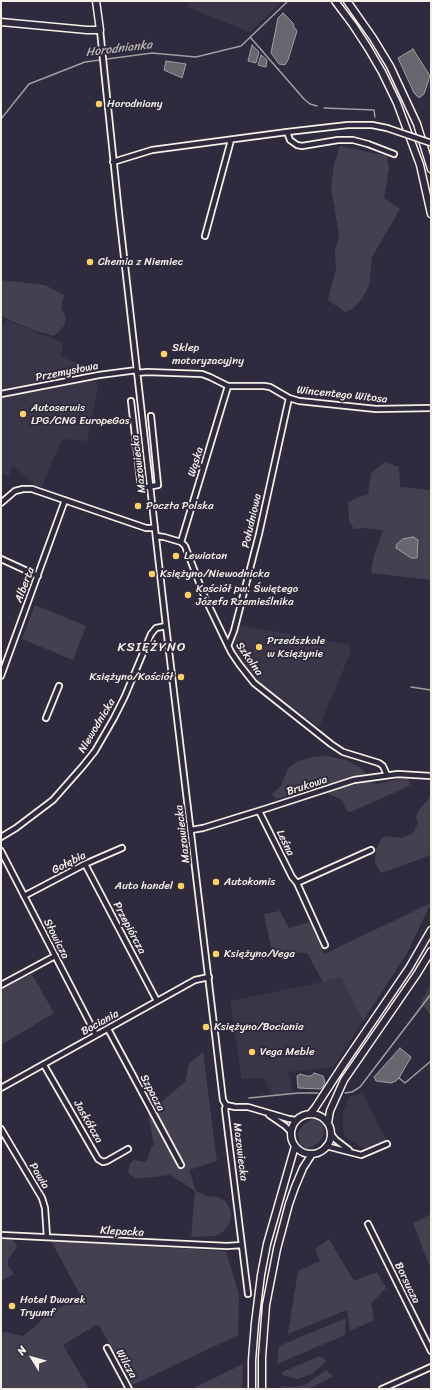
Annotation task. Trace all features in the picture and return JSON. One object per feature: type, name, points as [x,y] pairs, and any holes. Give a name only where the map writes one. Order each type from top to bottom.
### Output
[{"type":"main road","points":[[1,22],[100,30],[96,1]]},
{"type":"main road","points":[[335,1],[368,48],[397,103],[420,165],[431,214]]},
{"type":"main road","points":[[347,1],[370,33],[390,66],[417,124],[431,169]]},
{"type":"main road","points":[[310,1114],[406,973],[431,930]]},
{"type":"main road","points":[[328,1124],[330,1111],[344,1080],[417,974],[431,950]]},
{"type":"main road","points":[[310,1114],[322,1117],[328,1124],[331,1134],[326,1146],[320,1152],[312,1154],[302,1152],[295,1146],[292,1142],[291,1132],[292,1125],[296,1120],[303,1115],[310,1114]]},
{"type":"main road","points":[[252,1389],[252,1360],[261,1275],[267,1244],[295,1146]]},
{"type":"main road","points":[[262,1389],[262,1357],[266,1305],[277,1249],[289,1204],[303,1168],[312,1154]]},
{"type":"street","name":"Mazowiecka","points":[[100,30],[113,162],[166,626],[248,1294]]},
{"type":"street","points":[[113,162],[152,150],[348,125],[372,125],[387,128],[431,143]]},
{"type":"street","points":[[287,132],[290,140],[297,145],[302,146],[338,140],[353,140],[394,154]]},
{"type":"street","points":[[205,236],[230,140]]},
{"type":"street","name":"Wincentego Witosa","points":[[137,371],[202,374],[228,386],[270,387],[289,398],[299,401],[376,409],[431,408]]},
{"type":"street","name":"Przemysłowa","points":[[1,394],[99,375],[137,371]]},
{"type":"street","name":"Wąska","points":[[181,542],[228,386]]},
{"type":"street","name":"Południowa","points":[[228,646],[234,631],[257,542],[289,398]]},
{"type":"street","points":[[131,401],[141,488],[150,488],[158,485],[151,416]]},
{"type":"street","points":[[1,503],[15,491],[32,489],[146,528],[155,528]]},
{"type":"street","name":"Alberta","points":[[1,676],[66,500]]},
{"type":"street","points":[[156,536],[181,542]]},
{"type":"street","name":"Szkolna","points":[[181,542],[188,551],[205,598],[228,646],[239,664],[254,683],[331,744],[343,752],[379,763],[383,766],[387,775]]},
{"type":"street","points":[[1,559],[38,576]]},
{"type":"street","name":"Niewodnicka","points":[[1,837],[16,828],[53,800],[87,761],[100,742],[125,696],[150,634],[156,628],[166,626]]},
{"type":"street","points":[[46,718],[59,686]]},
{"type":"street","name":"Brukowa","points":[[191,830],[203,828],[259,811],[354,780],[398,774],[431,776]]},
{"type":"street","name":"Leśna","points":[[259,811],[292,877],[297,883],[325,945]]},
{"type":"street","name":"Gołębia","points":[[24,896],[85,864],[122,848]]},
{"type":"street","points":[[297,883],[370,850]]},
{"type":"street","name":"Słowicza","points":[[1,851],[96,1035]]},
{"type":"street","name":"Przepiórcza","points":[[85,864],[157,1001]]},
{"type":"street","points":[[1,985],[55,956]]},
{"type":"street","name":"Bociania","points":[[1,1088],[195,980],[209,977]]},
{"type":"street","name":"Szpacza","points":[[108,1028],[181,1165]]},
{"type":"street","name":"Jaskółcza","points":[[44,1065],[98,1158],[103,1162],[107,1161],[128,1149]]},
{"type":"street","points":[[226,1105],[248,1107],[296,1120]]},
{"type":"street","points":[[266,1113],[291,1132]]},
{"type":"street","name":"Pawia","points":[[1,1129],[42,1198],[45,1208],[47,1237]]},
{"type":"street","points":[[331,1134],[336,1140],[357,1155],[364,1154],[387,1144]]},
{"type":"street","points":[[326,1146],[352,1152]]},
{"type":"street","name":"Borsucza","points":[[368,1224],[431,1351]]},
{"type":"street","name":"Klepacka","points":[[1,1235],[227,1246],[242,1245]]},
{"type":"street","name":"Wilcza","points":[[107,1348],[127,1388]]},
{"type":"street","points":[[382,1389],[431,1367]]},
{"type":"shaded area","points":[[190,1],[283,1],[250,32],[187,7]]},
{"type":"shaded area","points":[[283,13],[293,23],[297,31],[285,65],[279,64],[271,53],[278,18]]},
{"type":"shaded area","points":[[252,45],[259,52],[256,63],[248,61]]},
{"type":"shaded area","points":[[413,49],[430,76],[424,94],[419,98],[414,93],[398,58]]},
{"type":"shaded area","points":[[261,55],[267,60],[266,67],[258,65]]},
{"type":"shaded area","points":[[166,61],[186,64],[182,78],[164,70]]},
{"type":"shaded area","points":[[340,146],[387,156],[389,169],[384,198],[400,209],[372,257],[369,286],[361,300],[352,309],[345,312],[328,300],[336,269],[335,251],[339,236],[331,187],[334,164]]},
{"type":"shaded area","points":[[1,280],[45,285],[64,295],[61,308],[66,318],[64,326],[54,336],[33,330],[1,315]]},
{"type":"shaded area","points":[[6,320],[63,343],[61,357],[87,366],[98,386],[87,441],[62,439],[42,486],[35,485],[13,466],[9,476],[1,473],[1,329]]},
{"type":"shaded area","points":[[385,462],[399,467],[400,487],[431,490],[431,580],[371,573],[374,555],[383,530],[364,528],[354,529],[349,521],[348,502],[361,496],[368,495],[371,473]]},
{"type":"shaded area","points":[[413,537],[418,540],[417,558],[411,558],[396,548],[397,544],[403,539]]},
{"type":"shaded area","points":[[35,605],[86,626],[73,660],[22,639]]},
{"type":"shaded area","points":[[239,625],[350,645],[350,654],[319,727],[252,676],[233,647]]},
{"type":"shaded area","points":[[327,756],[346,760],[361,768],[372,783],[378,784],[402,778],[408,779],[410,784],[407,787],[351,812],[347,811],[342,800],[316,788],[276,799],[272,794],[281,786],[288,768],[298,761],[314,757]]},
{"type":"shaded area","points":[[431,796],[431,854],[381,873],[375,863],[376,850],[381,839],[386,836],[402,838],[413,833],[418,823],[416,817],[418,811]]},
{"type":"shaded area","points":[[431,903],[407,953],[363,1021],[341,977],[323,982],[307,953],[272,952],[264,914],[280,911],[289,928],[310,922],[324,954]]},
{"type":"shaded area","points":[[32,974],[54,1013],[1,1045],[1,990]]},
{"type":"shaded area","points":[[341,977],[363,1021],[333,1067],[288,1072],[293,1093],[272,1096],[264,1078],[242,1079],[230,1001]]},
{"type":"shaded area","points":[[431,983],[431,1016],[421,1003]]},
{"type":"shaded area","points":[[400,1048],[411,1057],[399,1078],[391,1083],[376,1081],[374,1077]]},
{"type":"shaded area","points":[[203,1052],[217,1161],[189,1170],[196,1191],[207,1196],[218,1197],[224,1200],[231,1212],[231,1218],[229,1224],[223,1232],[215,1236],[191,1237],[195,1191],[170,1175],[135,1178],[128,1173],[130,1164],[134,1160],[144,1162],[147,1160],[152,1146],[154,1145],[148,1113],[185,1082],[189,1064]]},
{"type":"shaded area","points":[[314,1073],[323,1076],[325,1082],[323,1087],[320,1089],[298,1088],[297,1076],[300,1074],[311,1076]]},
{"type":"shaded area","points":[[362,1093],[386,1140],[365,1149],[344,1136],[342,1117],[349,1097]]},
{"type":"shaded area","points":[[315,1117],[322,1122],[324,1133],[322,1139],[318,1143],[307,1149],[300,1144],[298,1134],[302,1126]]},
{"type":"shaded area","points":[[431,1214],[431,1267],[430,1267],[413,1223]]},
{"type":"shaded area","points":[[10,1239],[15,1242],[17,1247],[8,1260],[8,1266],[14,1274],[1,1281],[1,1240]]},
{"type":"shaded area","points":[[329,1239],[354,1281],[377,1272],[386,1288],[371,1303],[374,1320],[350,1331],[347,1310],[288,1334],[298,1271],[320,1261],[315,1249]]},
{"type":"shaded area","points":[[51,1241],[226,1251],[239,1295],[238,1335],[133,1385],[98,1324],[63,1345],[89,1389],[1,1389],[1,1333],[6,1332],[23,1336],[37,1325],[50,1310],[83,1300]]},
{"type":"shaded area","points":[[346,1318],[345,1335],[277,1364],[279,1346]]},
{"type":"shaded area","points":[[320,1356],[327,1361],[312,1374],[297,1379],[282,1375],[282,1372]]},
{"type":"shaded area","points":[[243,1364],[242,1389],[192,1389]]},
{"type":"shaded area","points":[[326,1370],[333,1376],[309,1389],[281,1389],[281,1386],[292,1387],[305,1385]]},
{"type":"waterway","name":"Horodnianka","points":[[1,119],[29,84],[85,62],[152,53],[196,57],[241,46],[288,1]]},
{"type":"waterway","points":[[250,37],[304,99],[310,104],[317,106]]},
{"type":"waterway","points":[[324,108],[374,110],[375,117]]},
{"type":"waterway","points":[[411,687],[431,690]]},
{"type":"waterway","points":[[345,1093],[352,1092],[360,1087],[431,994]]},
{"type":"waterway","points":[[399,1078],[405,1083],[431,1061]]},
{"type":"waterway","points":[[249,1098],[298,1093],[318,1093]]},
{"type":"place","name":"Horodniany","points":[[99,104]]},
{"type":"place","name":"Chemia z Niemiec","points":[[90,262]]},
{"type":"place","name":"Sklep motoryzacyjny","points":[[164,354]]},
{"type":"place","name":"Autoserwis LPG/CNG EuropeGas","points":[[23,414]]},
{"type":"place","name":"Poczta Polska","points":[[138,506]]},
{"type":"place","name":"Lewiatan","points":[[176,556]]},
{"type":"place","name":"Księżyno/Niewodnicka","points":[[152,574]]},
{"type":"place","name":"Kościół pw. Świętego Józefa Rzemieślnika","points":[[188,595]]},
{"type":"place","name":"Przedszkole w Księżynie","points":[[259,647]]},
{"type":"place","name":"Księżyno/Kościół","points":[[181,677]]},
{"type":"place","name":"Autokomis","points":[[216,882]]},
{"type":"place","name":"Auto handel","points":[[181,886]]},
{"type":"place","name":"Księżyno/Vega","points":[[216,954]]},
{"type":"place","name":"Księżyno/Bociania","points":[[206,1027]]},
{"type":"place","name":"Vega Meble","points":[[252,1052]]},
{"type":"place","name":"Hotel Dworek Tryumf","points":[[12,1306]]},
{"type":"district","name":"KSIĘŻYNO","points":[[152,648]]}]
